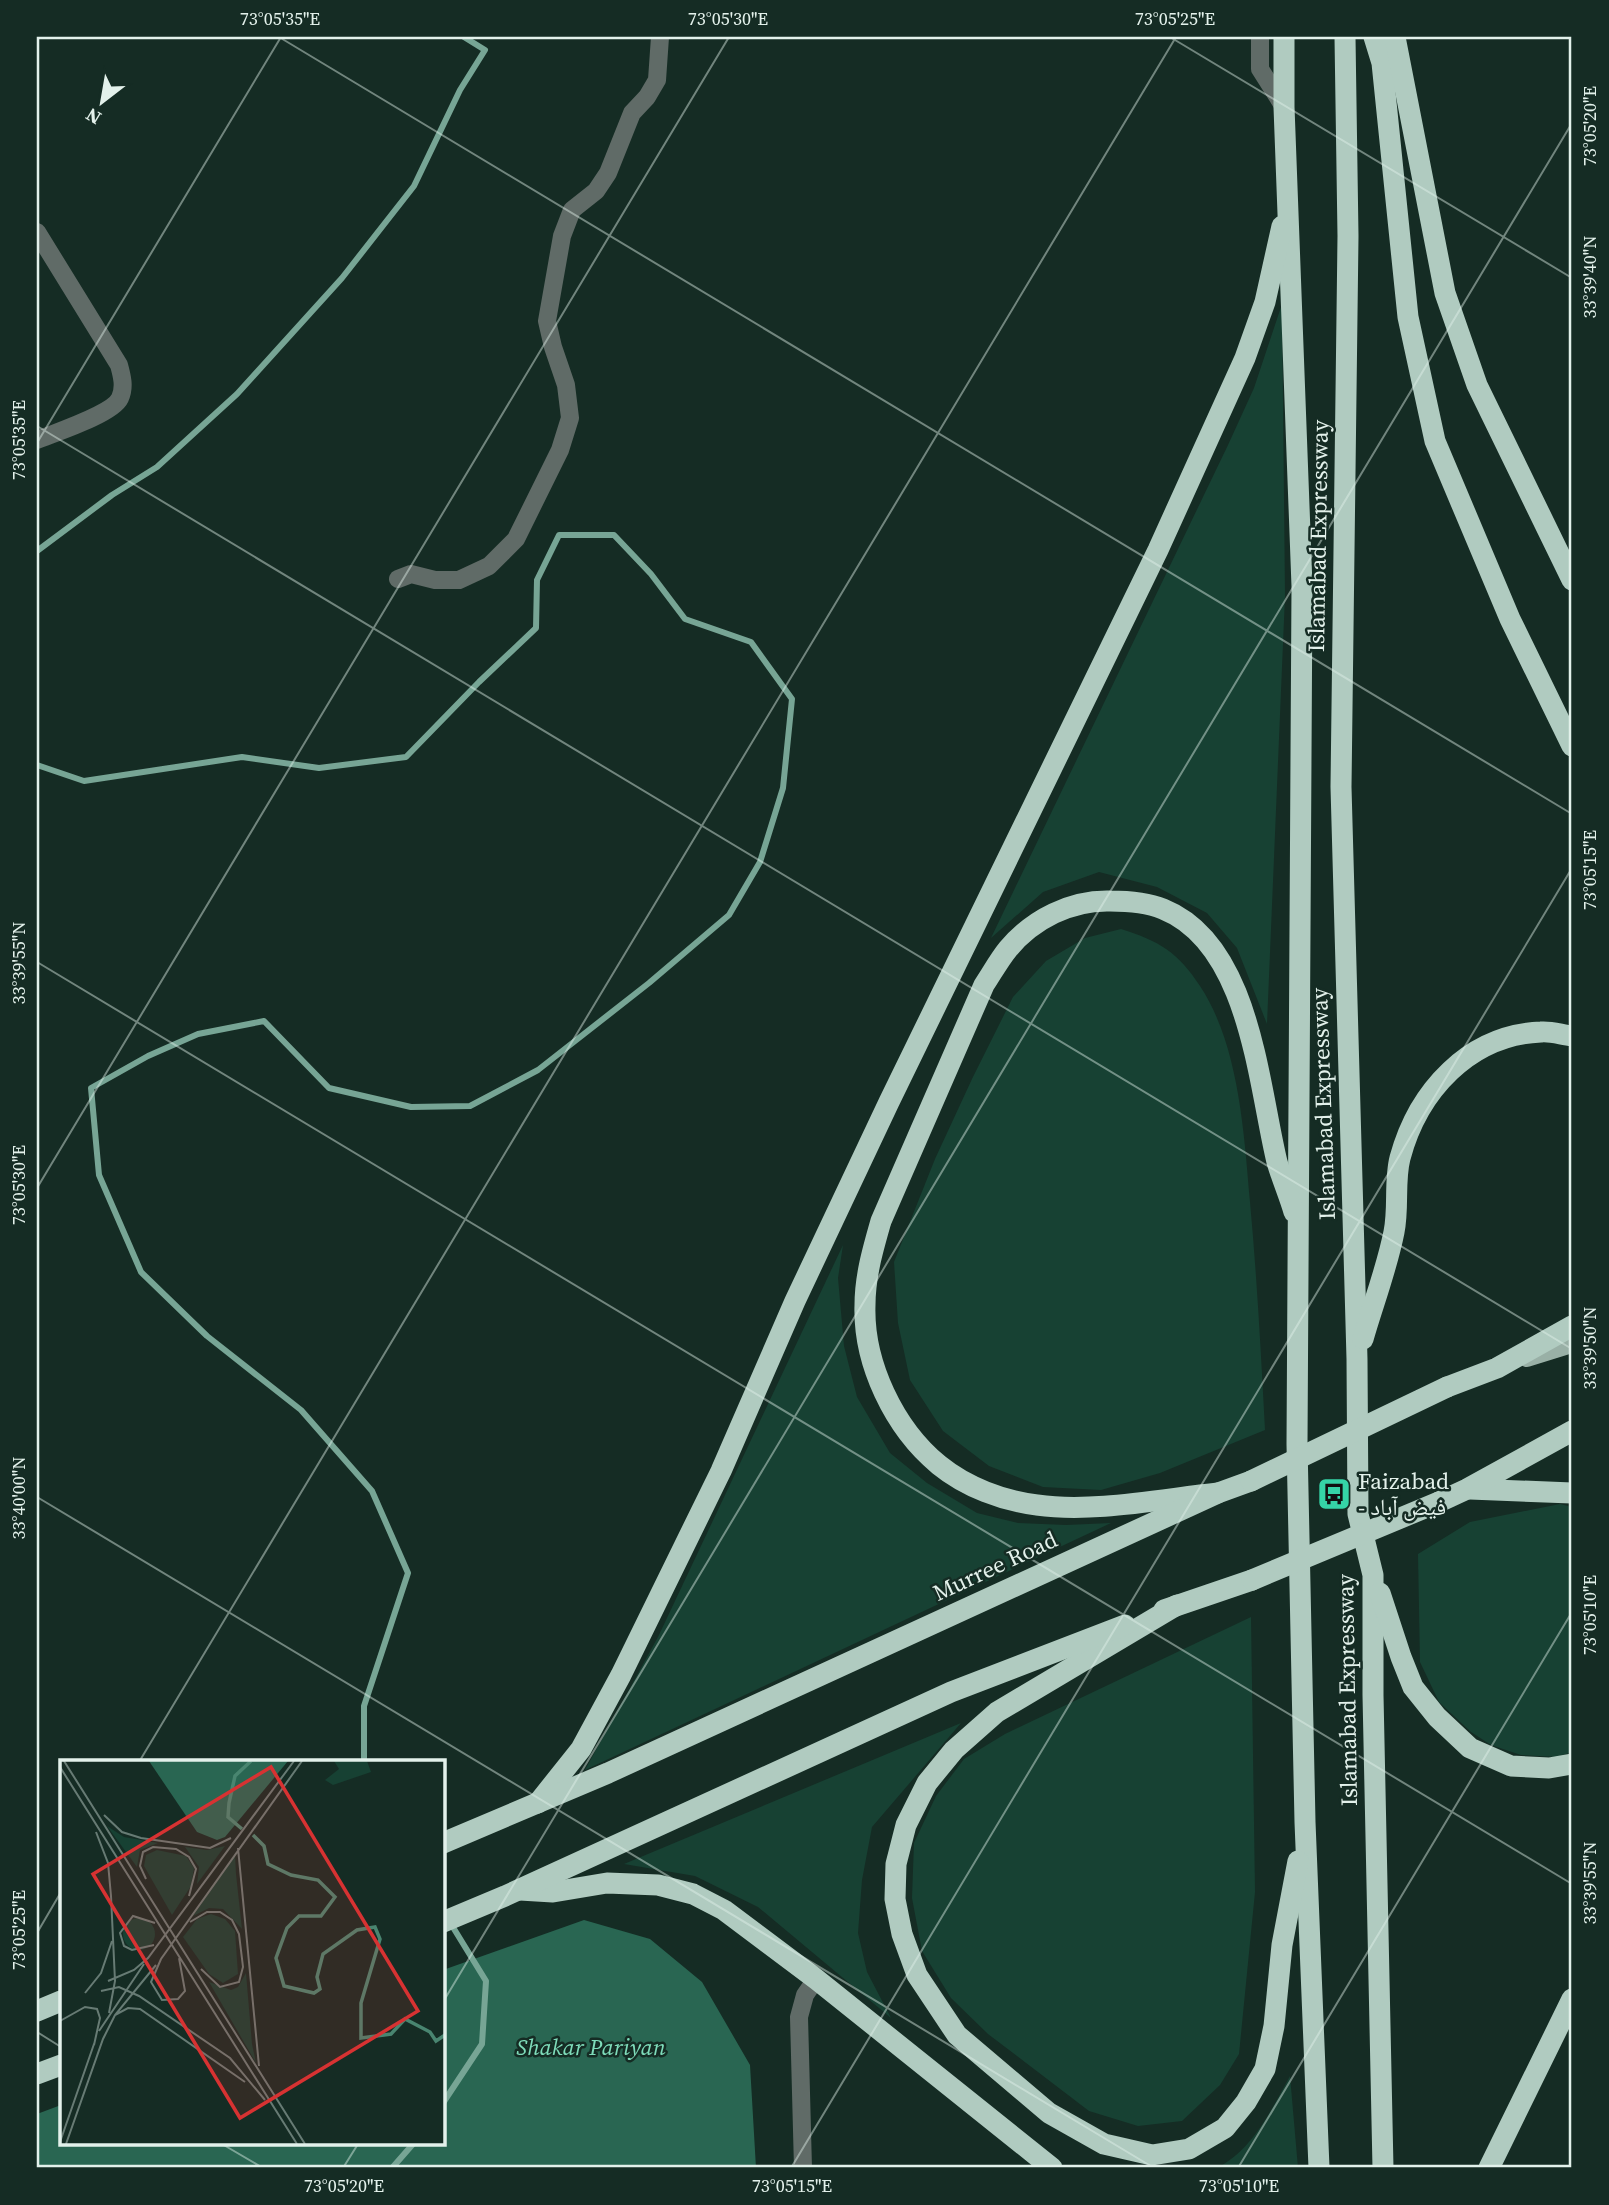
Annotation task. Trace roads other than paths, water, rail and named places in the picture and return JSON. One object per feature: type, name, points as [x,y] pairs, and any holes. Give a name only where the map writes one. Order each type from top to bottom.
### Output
[{"type":"highway","name":"Islamabad Expressway","points":[[1284,37],[1284,107],[1302,586],[1297,1444],[1305,1822],[1319,2168]]},
{"type":"highway","name":"Islamabad Expressway","points":[[1345,37],[1348,236],[1341,787],[1359,1514],[1373,1574],[1383,2168]]},
{"type":"highway","points":[[1374,37],[1382,63],[1408,317],[1435,441],[1510,619],[1572,746]]},
{"type":"highway","points":[[1395,37],[1446,293],[1477,385],[1572,580]]},
{"type":"highway","points":[[538,1803],[581,1749],[621,1675],[721,1471],[795,1301],[888,1102],[1158,550],[1245,358],[1265,302],[1289,204]]},
{"type":"highway","points":[[1218,1493],[1079,1508],[1038,1506],[1001,1498],[971,1485],[940,1466],[917,1443],[898,1418],[881,1385],[869,1347],[864,1306],[870,1260],[877,1234],[984,985],[1007,949],[1036,923],[1068,906],[1106,901],[1135,902],[1163,909],[1192,928],[1214,951],[1231,981],[1239,1003],[1256,1059],[1278,1165],[1300,1227]]},
{"type":"highway","points":[[1357,1359],[1394,1231],[1400,1160],[1410,1128],[1423,1103],[1438,1082],[1461,1060],[1486,1044],[1515,1035],[1543,1031],[1572,1036]]},
{"type":"highway","points":[[1497,1368],[1572,1326]]},
{"type":"highway","name":"Murree Road","points":[[444,1843],[608,1773],[1218,1493],[1251,1481],[1447,1387],[1497,1368]]},
{"type":"highway","points":[[444,1922],[951,1692],[1177,1605],[1252,1580],[1438,1502],[1467,1489],[1572,1430]]},
{"type":"highway","points":[[1467,1489],[1572,1493]]},
{"type":"highway","points":[[1373,1574],[1413,1687],[1437,1717],[1470,1748],[1511,1766],[1549,1768],[1572,1763]]},
{"type":"highway","points":[[1177,1605],[997,1712],[954,1750],[927,1783],[906,1825],[896,1864],[895,1899],[902,1934],[918,1975],[957,2035],[1049,2113],[1104,2144],[1152,2155],[1189,2149],[1224,2128],[1246,2102],[1265,2069],[1274,2026],[1282,1945],[1305,1822]]},
{"type":"highway","points":[[512,1893],[553,1892],[607,1883],[658,1885],[694,1894],[724,1910],[816,1979],[1052,2168]]},
{"type":"highway","points":[[1489,2168],[1572,1999]]},
{"type":"highway","points":[[37,2011],[60,2001]]},
{"type":"highway","points":[[37,2074],[60,2064]]},
{"type":"main road","name":"Murree Road","points":[[1497,1368],[1572,1344]]},
{"type":"street","points":[[398,579],[411,574],[435,580],[459,580],[489,566],[516,539],[560,450],[570,418],[566,384],[547,321],[562,236],[572,210],[596,191],[608,173],[632,113],[647,97],[657,80],[660,37]]},
{"type":"street","points":[[1260,37],[1261,69],[1284,107]]},
{"type":"street","points":[[37,232],[119,365],[123,382],[120,399],[109,409],[37,440]]},
{"type":"street","points":[[803,2168],[799,2017],[804,1995],[816,1979]]},
{"type":"waterway","points":[[37,551],[112,495],[157,467],[237,394],[342,278],[414,186],[460,90],[485,50],[464,37]]},
{"type":"waterway","points":[[37,765],[84,781],[242,757],[319,768],[406,757],[536,628],[537,580],[559,535],[614,535],[651,574],[685,619],[751,642],[792,699],[783,788],[760,862],[729,915],[649,983],[538,1070],[470,1106],[411,1107],[329,1088],[264,1021],[198,1034],[148,1056],[91,1088],[99,1175],[141,1272],[207,1336],[301,1410],[372,1491],[408,1573],[364,1706],[364,1760]]},
{"type":"waterway","points":[[444,2101],[482,2044],[486,1981],[451,1924]]},
{"type":"waterway","points":[[392,2168],[411,2146]]},
{"type":"place","name":"Faizabad - فیض آباد","points":[[1334,1494]]},
{"type":"park label","name":"Shakar Pariyan","points":[[591,2047]]}]
